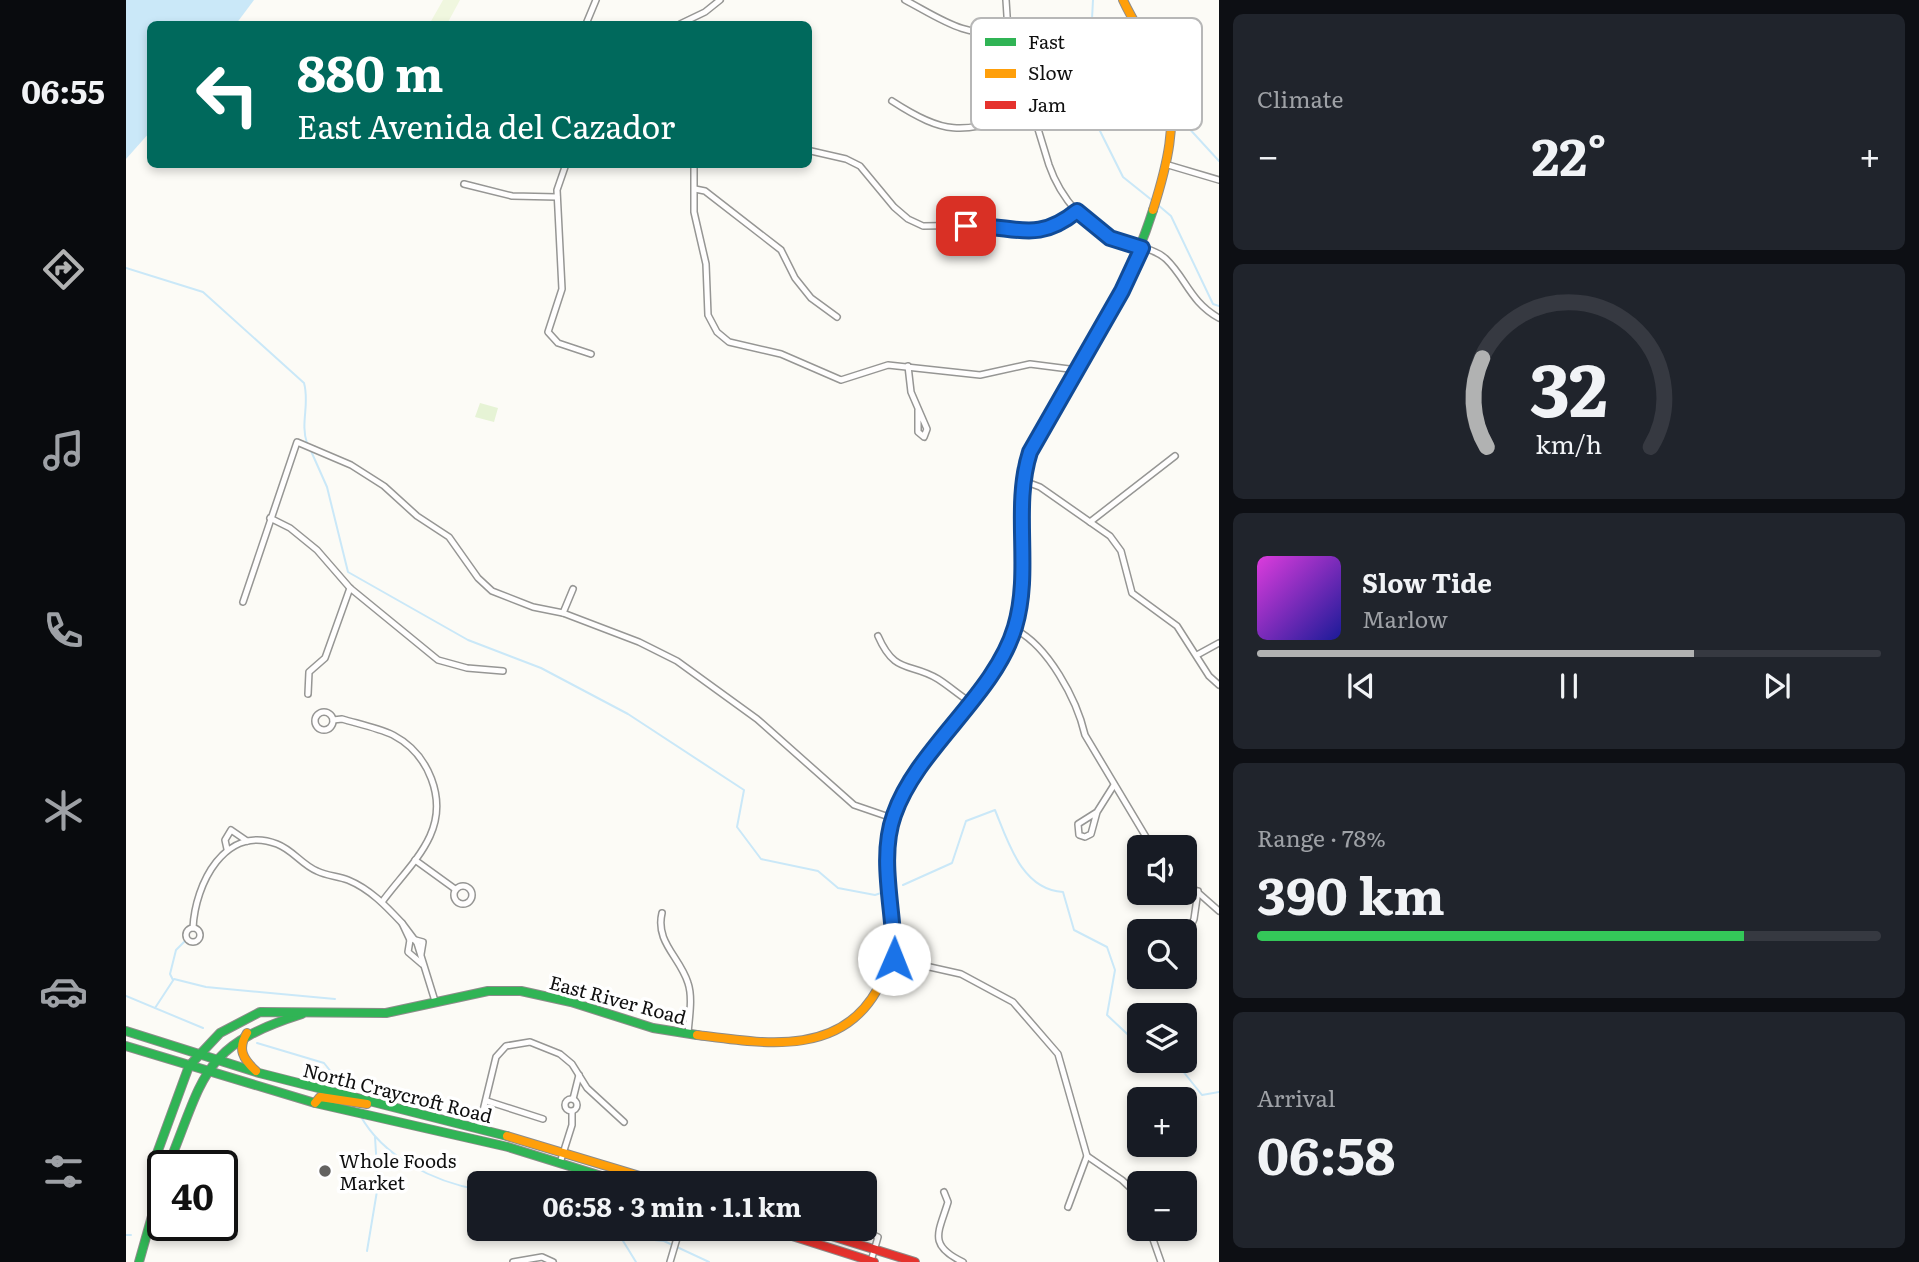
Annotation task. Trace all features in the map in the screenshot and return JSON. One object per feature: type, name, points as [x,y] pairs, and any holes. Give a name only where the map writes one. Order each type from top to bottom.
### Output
[{"type":"street","points":[[587,21],[596,0]]},
{"type":"street","points":[[686,21],[705,12],[720,0]]},
{"type":"street","points":[[905,0],[971,32]]},
{"type":"street","points":[[1006,0],[1008,18]]},
{"type":"street","points":[[1124,0],[1134,18]]},
{"type":"street","points":[[892,101],[939,127],[954,130],[971,126]]},
{"type":"street","points":[[1040,130],[1054,177],[1077,211],[1110,238],[1156,251],[1168,261],[1188,292],[1219,318]]},
{"type":"street","points":[[1068,1208],[1087,1156],[1058,1054],[1013,1002],[961,974],[894,959],[888,862],[892,818],[909,785],[1000,659],[1014,629],[1022,576],[1024,481],[1030,452],[1122,291],[1142,248],[1165,164],[1168,130]]},
{"type":"street","points":[[812,151],[846,159],[860,166],[894,207],[908,219],[923,226],[989,225],[1030,232],[1043,231],[1077,211]]},
{"type":"street","points":[[1165,164],[1219,180]]},
{"type":"street","points":[[564,168],[558,180],[557,197],[562,289],[548,332],[558,343],[591,354]]},
{"type":"street","points":[[694,168],[694,212],[706,264],[708,315],[716,332],[729,342],[781,354],[841,380],[888,365],[980,375],[1030,365],[1077,370]]},
{"type":"street","points":[[464,184],[512,196],[557,197]]},
{"type":"street","points":[[695,189],[705,191],[781,250],[796,278],[811,298],[837,317]]},
{"type":"street","points":[[908,366],[911,392],[918,410]]},
{"type":"street","points":[[243,602],[297,442],[351,465],[384,486],[417,516],[449,537],[478,578],[492,591],[533,607],[564,613],[639,642],[677,661],[757,719],[854,805],[892,818]]},
{"type":"street","points":[[1090,522],[1175,456]]},
{"type":"street","points":[[1024,481],[1040,487],[1110,536],[1121,551],[1132,593],[1177,626],[1209,676],[1219,685]]},
{"type":"street","points":[[270,518],[290,528],[317,550],[350,588],[438,660],[467,668],[503,671]]},
{"type":"street","points":[[308,694],[309,672],[324,658],[350,588]]},
{"type":"street","points":[[564,613],[573,589]]},
{"type":"street","points":[[1014,629],[1030,639],[1064,683],[1081,716],[1085,735],[1145,835]]},
{"type":"street","points":[[878,636],[888,653],[904,668],[937,678],[970,702]]},
{"type":"street","points":[[1197,655],[1219,643]]},
{"type":"street","points":[[333,720],[342,719],[390,734],[417,754],[430,773],[436,799],[434,825],[415,860],[382,901]]},
{"type":"street","points":[[1097,812],[1078,824],[1079,835],[1089,837],[1097,812],[1114,785]]},
{"type":"street","points":[[228,849],[225,840],[230,830],[247,841]]},
{"type":"street","points":[[193,928],[196,901],[202,884],[228,849],[247,841],[265,840],[285,848],[315,871],[352,882],[382,901],[412,939],[424,944],[421,954],[435,1001]]},
{"type":"street","points":[[415,860],[455,889]]},
{"type":"street","points":[[1198,891],[1219,911]]},
{"type":"street","points":[[1194,919],[1198,891]]},
{"type":"street","points":[[662,913],[659,925],[661,939],[674,955],[689,986],[688,1034]]},
{"type":"street","points":[[412,939],[408,952],[424,965]]},
{"type":"street","name":"East River Road","points":[[158,1150],[189,1066],[197,1053],[234,1022],[262,1011],[280,1009],[305,1014],[401,1011],[488,990],[520,991],[557,997],[655,1028],[777,1045],[820,1038],[835,1032],[857,1016],[876,993],[894,959]]},
{"type":"street","name":"East River Road","points":[[174,1150],[206,1071],[232,1040],[248,1031],[305,1014]]},
{"type":"street","name":"North Craycroft Road","points":[[126,1031],[259,1073],[336,1093],[358,1102],[374,1103],[479,1127],[625,1171]]},
{"type":"street","points":[[248,1031],[240,1045],[241,1055],[259,1073]]},
{"type":"street","points":[[479,1127],[493,1066],[506,1046],[530,1042],[546,1047],[572,1063],[587,1088],[624,1122]]},
{"type":"street","name":"North Craycroft Road","points":[[126,1046],[315,1103],[495,1144],[586,1171]]},
{"type":"street","points":[[560,1163],[572,1125],[572,1112],[564,1105],[573,1099],[579,1075]]},
{"type":"street","points":[[315,1103],[320,1097],[358,1102]]},
{"type":"street","points":[[487,1101],[543,1119]]},
{"type":"street","points":[[393,1120],[409,1118],[432,1122],[438,1117]]},
{"type":"street","points":[[1087,1156],[1127,1185]]},
{"type":"street","points":[[944,1192],[948,1202],[936,1236],[939,1245],[963,1262]]},
{"type":"street","name":"East River Road","points":[[139,1262],[147,1231]]},
{"type":"street","points":[[670,1262],[676,1241]]},
{"type":"street","points":[[808,1241],[872,1261],[877,1241]]},
{"type":"street","points":[[846,1241],[915,1262]]},
{"type":"street","points":[[1154,1241],[1161,1262]]},
{"type":"street","points":[[513,1262],[542,1257],[553,1262]]},
{"type":"green space","points":[[443,0],[460,0],[449,21],[431,21]]},
{"type":"green space","points":[[480,403],[498,408],[494,422],[475,417]]},
{"type":"water","points":[[126,0],[254,0],[238,21],[147,21],[147,135],[126,159]]},
{"type":"waterway","points":[[1092,18],[1093,0]]},
{"type":"waterway","points":[[1100,130],[1123,177],[1153,201]]},
{"type":"waterway","points":[[1191,130],[1219,161]]},
{"type":"waterway","points":[[1158,205],[1171,216],[1213,304],[1219,306]]},
{"type":"waterway","points":[[126,268],[203,292],[304,383],[304,428],[307,443]]},
{"type":"waterway","points":[[311,451],[327,487],[348,572],[468,640],[541,668],[628,714],[744,790],[737,827],[761,859],[818,871],[838,888],[875,895],[884,892]]},
{"type":"waterway","points":[[903,885],[952,863],[966,821],[995,810],[1011,849],[1027,874],[1037,883],[1063,892],[1074,930],[1107,947],[1115,970],[1107,1015],[1127,1034]]},
{"type":"waterway","points":[[173,980],[170,974],[176,950],[185,941]]},
{"type":"waterway","points":[[155,1008],[174,979],[206,987],[335,999]]},
{"type":"waterway","points":[[126,996],[203,1028]]},
{"type":"waterway","points":[[257,1043],[324,1063],[347,1092]]},
{"type":"waterway","points":[[1184,1073],[1202,1095],[1219,1092]]},
{"type":"waterway","points":[[360,1115],[370,1130],[396,1155],[428,1174],[467,1187]]},
{"type":"waterway","points":[[367,1251],[378,1185],[375,1137]]},
{"type":"waterway","points":[[126,1235],[131,1235]]},
{"type":"waterway","points":[[623,1241],[636,1262]]},
{"type":"waterway","points":[[664,1241],[709,1262]]},
{"type":"traffic: fast","points":[[888,847],[893,817],[920,764],[978,691],[1010,640],[1018,618],[1021,595],[1022,502],[1029,456],[1046,420],[1112,308],[1139,250],[1153,210]]},
{"type":"traffic: fast","points":[[158,1150],[189,1066],[220,1033],[260,1012],[386,1013],[488,991],[521,991],[571,1002],[653,1028],[697,1035]]},
{"type":"traffic: fast","points":[[174,1150],[200,1086],[225,1052],[244,1038],[302,1014]]},
{"type":"traffic: fast","points":[[126,1031],[259,1073],[507,1136]]},
{"type":"traffic: fast","points":[[126,1046],[315,1103],[508,1147],[585,1171]]},
{"type":"traffic: fast","points":[[139,1262],[147,1234]]},
{"type":"traffic: slow","points":[[1123,0],[1133,18]]},
{"type":"traffic: slow","points":[[1153,210],[1171,130]]},
{"type":"traffic: slow","points":[[697,1035],[747,1041],[797,1041],[842,1027],[861,1012],[880,985],[892,950],[894,924],[888,847]]},
{"type":"traffic: slow","points":[[247,1033],[242,1044],[243,1054],[256,1071]]},
{"type":"traffic: slow","points":[[315,1103],[320,1097],[367,1104]]},
{"type":"traffic: slow","points":[[507,1136],[623,1171]]},
{"type":"traffic: jam","points":[[808,1241],[874,1262]]},
{"type":"traffic: jam","points":[[848,1241],[915,1262]]},
{"type":"place","name":"Whole Foods Market","points":[[325,1171]]},
{"type":"route","points":[[894,959],[888,862],[892,818],[909,785],[970,702],[1011,639],[1020,596],[1024,481],[1030,452],[1122,291],[1142,248],[1110,238],[1077,211],[1053,228],[1043,231],[1030,232],[989,225],[966,226]]}]
